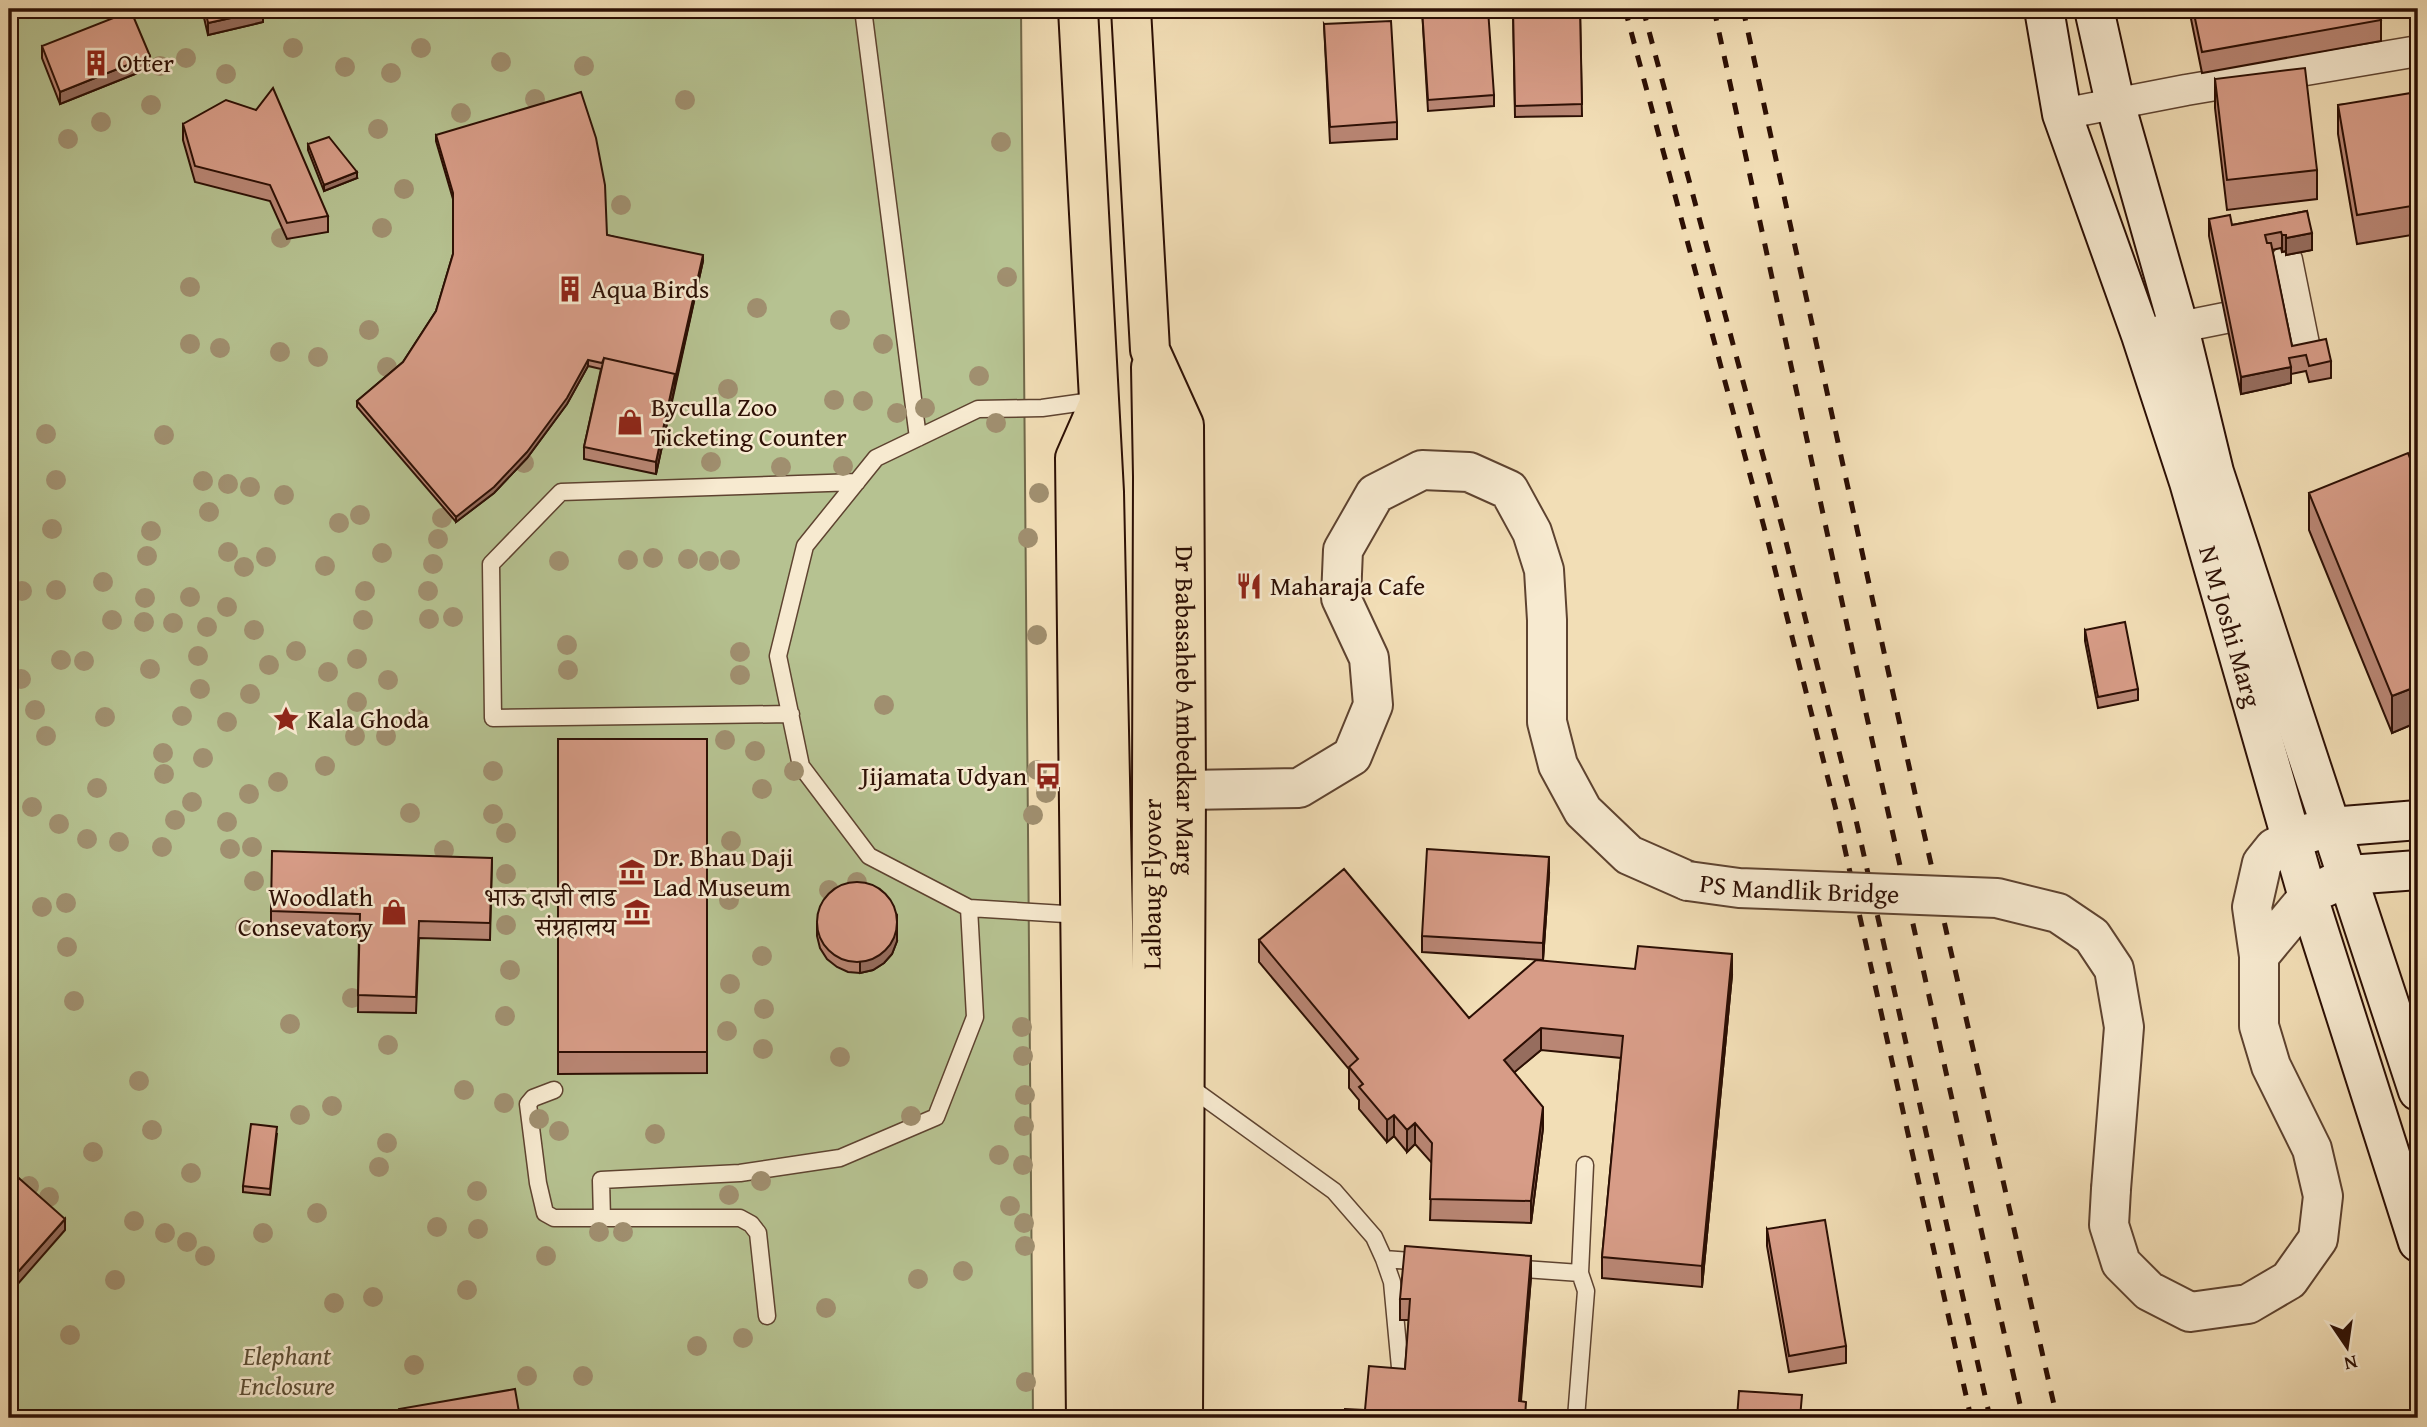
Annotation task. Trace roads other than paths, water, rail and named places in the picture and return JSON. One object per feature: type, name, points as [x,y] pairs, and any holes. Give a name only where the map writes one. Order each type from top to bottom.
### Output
[{"type":"highway","name":"Lalbaug Flyover","points":[[1078,9],[1104,492],[1121,1418]]},
{"type":"highway","name":"Dr Babasaheb Ambedkar Marg","points":[[1131,9],[1150,350],[1184,425],[1186,790],[1183,1418]]},
{"type":"highway","name":"Lalbaug Flyover","points":[[1150,350],[1153,477],[1150,1418]]},
{"type":"highway","points":[[1086,1418],[1075,458],[1101,400]]},
{"type":"main road","name":"N M Joshi Marg","points":[[2043,9],[2062,114],[2141,335],[2189,482],[2308,897],[2418,1242]]},
{"type":"main road","name":"N M Joshi Marg","points":[[2094,9],[2115,103],[2179,328],[2214,472],[2418,1091]]},
{"type":"main road","name":"PS Mandlik Bridge","points":[[1186,790],[1299,788],[1352,756],[1373,705],[1369,658],[1341,598],[1343,550],[1375,494],[1422,470],[1469,472],[1509,490],[1532,532],[1544,570],[1548,620],[1547,722],[1558,765],[1583,811],[1629,855],[1688,881],[1739,888],[1997,898],[2058,913],[2092,936],[2114,969],[2124,1027],[2109,1225],[2121,1263],[2148,1291],[2190,1312],[2248,1304],[2289,1280],[2318,1239],[2323,1196],[2312,1149],[2271,1066],[2259,1026],[2259,956],[2252,906],[2262,863],[2274,848],[2291,838]]},
{"type":"main road","points":[[2291,838],[2331,827],[2418,820]]},
{"type":"main road","points":[[2259,956],[2308,897],[2349,875],[2418,870]]},
{"type":"street","points":[[2062,114],[2418,51]]},
{"type":"street","points":[[2287,260],[2289,306],[2305,349]]},
{"type":"street","points":[[2141,335],[2225,318]]},
{"type":"lane","points":[[863,9],[918,438]]},
{"type":"lane","points":[[1081,915],[969,908],[869,856],[801,766],[778,656],[805,546],[876,458],[978,409],[1042,408],[1101,400]]},
{"type":"lane","points":[[790,714],[493,718],[491,564],[561,492],[857,482]]},
{"type":"lane","points":[[602,1219],[601,1180],[740,1173],[841,1158],[936,1117],[975,1017],[969,908]]},
{"type":"lane","points":[[1185,1083],[1334,1191],[1374,1237],[1392,1282],[1401,1378]]},
{"type":"lane","points":[[554,1090],[533,1098],[527,1104],[545,1213],[554,1219],[740,1218],[751,1224],[758,1233],[767,1316]]},
{"type":"lane","points":[[1576,1418],[1586,1292],[1580,1273],[1585,1165]]},
{"type":"lane","points":[[1384,1259],[1436,1263]]},
{"type":"lane","points":[[1488,1266],[1580,1273]]},
{"type":"railway","points":[[1625,9],[1768,542],[1838,818],[1971,1418]]},
{"type":"railway","points":[[1643,9],[1784,534],[1854,811],[1990,1418]]},
{"type":"railway","points":[[1714,9],[1866,713],[2023,1418]]},
{"type":"railway","points":[[1743,9],[1916,798],[2057,1418]]},
{"type":"place","name":"Otter","points":[[96,63]]},
{"type":"place","name":"Aqua Birds","points":[[570,289]]},
{"type":"place","name":"Byculla Zoo Ticketing Counter","points":[[630,422]]},
{"type":"place","name":"Maharaja Cafe","points":[[1249,586]]},
{"type":"place","name":"Kala Ghoda","points":[[286,719]]},
{"type":"place","name":"Jijamata Udyan","points":[[1048,776]]},
{"type":"place","name":"Dr. Bhau Daji Lad Museum","points":[[632,872]]},
{"type":"place","name":"Woodlath Consevatory","points":[[394,912]]},
{"type":"place","name":"भाऊ दाजी लाड संग्रहालय","points":[[637,912]]},
{"type":"park label","name":"Elephant Enclosure","points":[[287,1371]]}]
